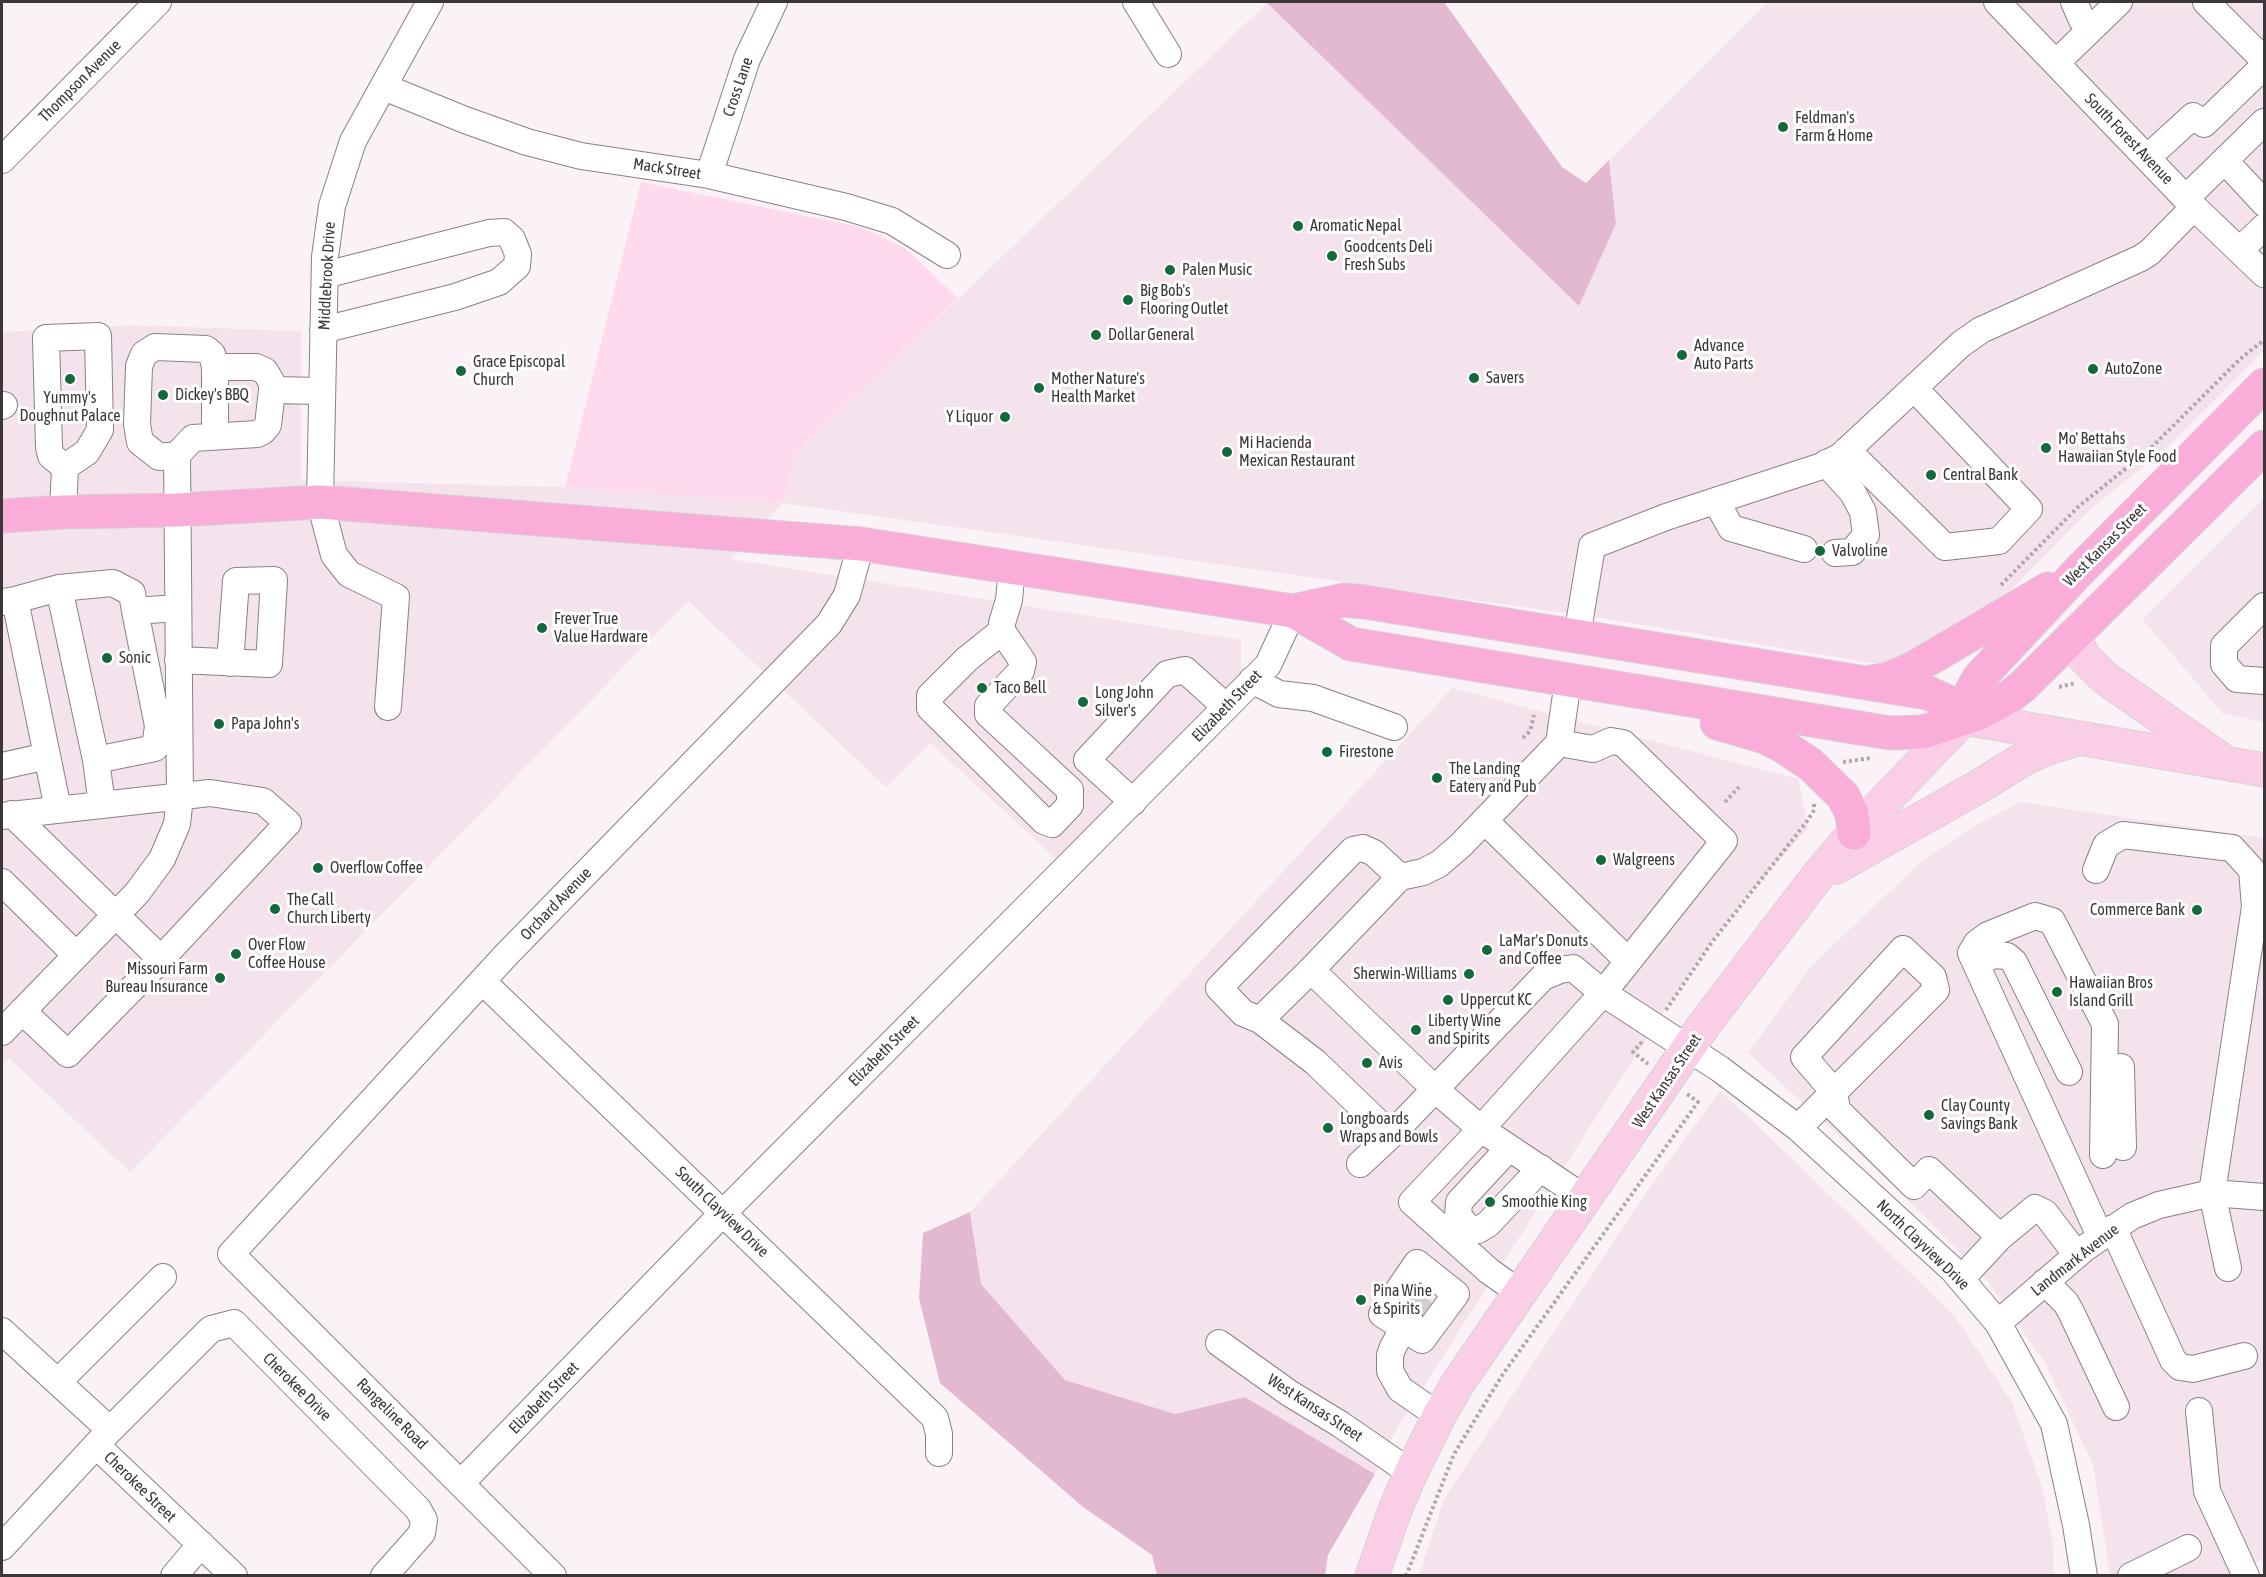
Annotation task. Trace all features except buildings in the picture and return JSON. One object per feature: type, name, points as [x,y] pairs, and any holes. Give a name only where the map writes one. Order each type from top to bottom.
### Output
[{"type":"highway","name":"West Kansas Street","points":[[2265,385],[2080,570],[1978,678],[1968,698],[1964,718],[1979,713],[2009,697],[2023,686],[2265,447]]},
{"type":"highway","points":[[2,516],[320,502],[861,544],[1293,611],[1351,644],[1890,733],[1923,732],[1964,718],[1946,701],[1928,693],[1365,602],[1344,600],[1293,611]]},
{"type":"highway","points":[[1861,683],[1889,679],[1912,669],[2080,570]]},
{"type":"highway","points":[[1643,693],[1692,716],[1765,737],[1796,754],[1843,796],[1852,814],[1854,833]]},
{"type":"main road","points":[[2072,638],[2085,658],[2105,678],[2228,764]]},
{"type":"main road","points":[[1964,718],[2265,770]]},
{"type":"main road","name":"West Kansas Street","points":[[1372,1575],[1391,1519],[1411,1473],[1458,1383],[1704,1025],[1816,878],[1854,833],[1964,718]]},
{"type":"main road","points":[[1816,878],[2025,758],[2044,749],[2080,738]]},
{"type":"street","name":"Thompson Avenue","points":[[2,160],[158,2]]},
{"type":"street","name":"Middlebrook Drive","points":[[388,707],[396,597],[350,574],[334,555],[320,502],[325,275],[332,206],[353,141],[430,2]]},
{"type":"street","name":"Cross Lane","points":[[709,176],[747,59],[774,2]]},
{"type":"street","points":[[1136,2],[1168,54]]},
{"type":"street","name":"South Forest Avenue","points":[[1997,2],[2190,202],[2265,274]]},
{"type":"street","points":[[2074,2],[2082,20],[2090,30]]},
{"type":"street","points":[[2056,63],[2119,2]]},
{"type":"street","points":[[2206,2],[2265,60]]},
{"type":"street","points":[[2147,158],[2193,116],[2204,124],[2265,66]]},
{"type":"street","name":"Mack Street","points":[[384,87],[527,142],[581,156],[709,176],[846,207],[892,221],[946,255]]},
{"type":"street","points":[[1577,636],[1592,546],[1666,517],[1826,464],[1841,456],[1961,344],[1981,330],[2150,252],[2225,161],[2265,122]]},
{"type":"street","points":[[2225,161],[2265,203]]},
{"type":"street","points":[[2240,250],[2265,227]]},
{"type":"street","points":[[323,330],[455,297],[499,282],[517,266],[518,254],[512,239],[504,232],[489,233],[325,275]]},
{"type":"street","points":[[98,336],[100,430],[87,452],[65,467],[51,456],[49,447],[46,338],[98,336]]},
{"type":"street","points":[[215,367],[256,367],[265,370],[272,382],[272,390],[268,425],[263,430],[257,434],[193,438],[177,455],[159,457],[140,442],[137,424],[139,366],[144,354],[155,346],[206,348],[212,354],[215,367],[215,436]]},
{"type":"street","points":[[1848,450],[1945,547],[1999,541],[2029,509],[1914,388]]},
{"type":"street","points":[[272,390],[322,391]]},
{"type":"street","points":[[2,1032],[137,893],[162,859],[177,824],[180,796],[177,455]]},
{"type":"street","points":[[1826,464],[1852,494],[1863,512],[1866,535],[1844,552]]},
{"type":"street","points":[[63,512],[65,467]]},
{"type":"street","points":[[1716,501],[1731,528],[1799,548]]},
{"type":"street","name":"Orchard Avenue","points":[[231,1254],[482,981],[829,624],[847,596],[861,544]]},
{"type":"street","points":[[1002,631],[967,659],[930,696],[930,708],[1044,821],[1052,824],[1070,805],[1070,790],[988,714],[988,706],[1022,671],[1023,662],[1002,631],[1010,600],[1012,567]]},
{"type":"street","points":[[58,809],[8,601],[60,588],[113,583],[132,593],[158,726],[155,748],[96,760]]},
{"type":"street","points":[[60,588],[96,760],[102,805]]},
{"type":"street","points":[[2265,606],[2224,646],[2223,664],[2237,679],[2265,681]]},
{"type":"street","points":[[135,611],[177,608]]},
{"type":"street","name":"Elizabeth Street","points":[[461,1483],[723,1213],[1268,665],[1293,611]]},
{"type":"street","points":[[178,660],[230,663]]},
{"type":"street","points":[[1133,802],[1087,760],[1167,674],[1185,670],[1226,707]]},
{"type":"street","points":[[1252,680],[1280,694],[1313,698],[1395,727]]},
{"type":"street","points":[[1260,1020],[1400,877],[1423,872],[1438,864],[1485,821],[1559,743],[1568,681]]},
{"type":"street","points":[[1520,1293],[1489,1271],[1463,1237],[1412,1202],[1603,993],[1724,841],[1623,743],[1611,741],[1593,749],[1559,743]]},
{"type":"street","points":[[2,766],[47,756]]},
{"type":"street","points":[[7,815],[210,793],[263,801],[288,823],[161,959],[68,1054],[22,1011]]},
{"type":"street","points":[[7,815],[161,959]]},
{"type":"street","points":[[1485,821],[1628,961]]},
{"type":"street","points":[[2096,870],[2106,845],[2123,835],[2232,848],[2252,870],[2255,907],[2212,1193],[2228,1268]]},
{"type":"street","points":[[1391,1135],[1316,1062],[1260,1020],[1243,1013],[1219,988],[1353,850],[1363,848],[1374,853],[1400,877]]},
{"type":"street","points":[[2,882],[76,955]]},
{"type":"street","points":[[2113,1151],[2105,1024],[2052,921],[2035,916],[1988,935],[1977,943],[1973,957],[2106,1232],[2173,1360],[2180,1367],[2193,1369],[2244,1356]]},
{"type":"street","points":[[1798,1128],[1833,1092],[1936,990],[1933,977],[1903,949],[1804,1057],[1833,1092],[1837,1110],[1914,1186]]},
{"type":"street","points":[[1973,957],[2007,956],[2014,962],[2069,1072]]},
{"type":"street","name":"North Clayview Drive","points":[[1436,1090],[1543,977],[1560,970],[1573,968],[1603,993],[1720,1069],[1798,1128],[1890,1212],[1961,1279],[1998,1323],[2054,1424],[2085,1575]]},
{"type":"street","points":[[1311,970],[1436,1090],[1481,1129],[1586,1199]]},
{"type":"street","name":"South Clayview Drive","points":[[482,981],[935,1418],[939,1434],[939,1453]]},
{"type":"street","points":[[1360,1164],[1436,1090]]},
{"type":"street","points":[[1463,1237],[1458,1215],[1459,1202],[1509,1148]]},
{"type":"street","points":[[1433,1283],[1463,1237],[1488,1224],[1541,1168]]},
{"type":"street","points":[[1890,1212],[1929,1170],[2000,1237]]},
{"type":"street","name":"Landmark Avenue","points":[[1998,1323],[2077,1255],[2106,1232],[2132,1216],[2159,1205],[2212,1193],[2264,1195]]},
{"type":"street","points":[[1961,1279],[2000,1237],[2034,1209],[2045,1213],[2077,1255]]},
{"type":"street","name":"Rangeline Road","points":[[231,1254],[553,1575]]},
{"type":"street","points":[[1417,1263],[1433,1283],[1456,1294],[1422,1341],[1406,1323],[1382,1314],[1417,1263]]},
{"type":"street","points":[[58,1382],[163,1277]]},
{"type":"street","points":[[2045,1282],[2066,1303],[2116,1407]]},
{"type":"street","name":"Cherokee Drive","points":[[103,1437],[211,1329],[234,1323],[418,1509],[424,1520],[422,1533],[384,1575]]},
{"type":"street","points":[[1406,1323],[1390,1355],[1390,1371],[1400,1389],[1439,1416]]},
{"type":"street","name":"Cherokee Street","points":[[2,1331],[58,1382],[103,1437],[201,1544]]},
{"type":"street","name":"West Kansas Street","points":[[1219,1343],[1289,1394],[1348,1429],[1411,1473]]},
{"type":"street","points":[[2199,1411],[2207,1491],[2247,1575]]},
{"type":"street","points":[[2,1547],[103,1437]]},
{"type":"street","points":[[174,1575],[201,1544],[234,1575]]},
{"type":"street","points":[[2131,1575],[2178,1561]]},
{"type":"path","points":[[1995,590],[2079,506],[2150,448],[2240,358],[2265,340]]},
{"type":"path","points":[[2058,687],[2080,681]]},
{"type":"path","points":[[1523,738],[1530,730],[1534,716]]},
{"type":"path","points":[[1836,763],[1867,757]]},
{"type":"path","points":[[1725,802],[1739,787]]},
{"type":"path","points":[[1669,1006],[1686,977],[1712,942],[1808,820],[1814,810],[1811,794]]},
{"type":"path","points":[[1406,1575],[1454,1454],[1491,1394],[1698,1102]]},
{"type":"shaded area","points":[[1266,2],[1444,2],[1562,167],[1586,183],[1609,160],[1616,224],[1579,306]]},
{"type":"shaded area","points":[[1768,2],[2264,2],[2264,351],[2170,445],[2093,507],[1996,605],[1890,666],[1607,619],[783,503],[797,453],[1267,3],[1579,306],[1616,224],[1609,160]]},
{"type":"shaded area","points":[[641,182],[860,227],[905,248],[958,298],[797,453],[783,503],[565,487]]},
{"type":"shaded area","points":[[129,325],[301,331],[301,480],[667,490],[783,503],[730,559],[1241,640],[1241,712],[1076,877],[930,743],[886,787],[688,601],[130,1172],[9,1058],[2,1065],[2,332]]},
{"type":"shaded area","points":[[2264,498],[2264,722],[2223,714],[2142,619]]},
{"type":"shaded area","points":[[1452,688],[1798,779],[1808,829],[1738,905],[1686,977],[1397,1428],[1375,1474],[1245,1397],[1175,1414],[1065,1380],[981,1284],[970,1212]]},
{"type":"shaded area","points":[[2021,802],[2264,838],[2264,1558],[2230,1575],[2110,1575],[2093,1465],[2045,1363],[1986,1279],[1894,1186],[1748,1053],[1812,965],[1922,861],[1978,824]]},
{"type":"shaded area","points":[[1720,1091],[1954,1315],[2012,1402],[2042,1487],[2053,1543],[2054,1575],[1419,1575],[1444,1499],[1645,1194]]},
{"type":"shaded area","points":[[970,1212],[981,1284],[1065,1380],[1175,1414],[1245,1397],[1375,1474],[1328,1555],[1325,1575],[1157,1575],[1152,1555],[1083,1507],[940,1383],[919,1298],[923,1233]]},
{"type":"tunnel","points":[[1409,1318],[1430,1288]]},
{"type":"place","name":"Feldman's Farm & Home","points":[[1783,127]]},
{"type":"place","name":"Aromatic Nepal","points":[[1298,226]]},
{"type":"place","name":"Goodcents Deli Fresh Subs","points":[[1332,256]]},
{"type":"place","name":"Palen Music","points":[[1170,270]]},
{"type":"place","name":"Big Bob's Flooring Outlet","points":[[1128,300]]},
{"type":"place","name":"Dollar General","points":[[1096,335]]},
{"type":"place","name":"Advance Auto Parts","points":[[1682,355]]},
{"type":"place","name":"AutoZone","points":[[2093,369]]},
{"type":"place","name":"Grace Episcopal Church","points":[[461,371]]},
{"type":"place","name":"Savers","points":[[1474,378]]},
{"type":"place","name":"Yummy's Doughnut Palace","points":[[70,379]]},
{"type":"place","name":"Mother Nature's Health Market","points":[[1039,388]]},
{"type":"place","name":"Dickey's BBQ","points":[[163,395]]},
{"type":"place","name":"Y Liquor","points":[[1005,417]]},
{"type":"place","name":"Mo' Bettahs Hawaiian Style Food","points":[[2046,448]]},
{"type":"place","name":"Mi Hacienda Mexican Restaurant","points":[[1227,452]]},
{"type":"place","name":"Central Bank","points":[[1931,475]]},
{"type":"place","name":"Valvoline","points":[[1820,551]]},
{"type":"place","name":"Frever True Value Hardware","points":[[542,628]]},
{"type":"place","name":"Sonic","points":[[107,658]]},
{"type":"place","name":"Taco Bell","points":[[982,688]]},
{"type":"place","name":"Long John Silver's","points":[[1083,702]]},
{"type":"place","name":"Papa John's","points":[[219,724]]},
{"type":"place","name":"Firestone","points":[[1327,752]]},
{"type":"place","name":"The Landing Eatery and Pub","points":[[1437,778]]},
{"type":"place","name":"Walgreens","points":[[1601,860]]},
{"type":"place","name":"Overflow Coffee","points":[[318,868]]},
{"type":"place","name":"The Call Church Liberty","points":[[275,909]]},
{"type":"place","name":"Commerce Bank","points":[[2197,910]]},
{"type":"place","name":"LaMar's Donuts and Coffee","points":[[1487,950]]},
{"type":"place","name":"Over Flow Coffee House","points":[[236,954]]},
{"type":"place","name":"Sherwin-Williams","points":[[1469,974]]},
{"type":"place","name":"Missouri Farm Bureau Insurance","points":[[220,978]]},
{"type":"place","name":"Hawaiian Bros Island Grill","points":[[2057,992]]},
{"type":"place","name":"Uppercut KC","points":[[1448,1000]]},
{"type":"place","name":"Liberty Wine and Spirits","points":[[1416,1030]]},
{"type":"place","name":"Avis","points":[[1367,1063]]},
{"type":"place","name":"Clay County Savings Bank","points":[[1929,1115]]},
{"type":"place","name":"Longboards Wraps and Bowls","points":[[1328,1128]]},
{"type":"place","name":"Smoothie King","points":[[1490,1202]]},
{"type":"place","name":"Pina Wine & Spirits","points":[[1361,1300]]}]
